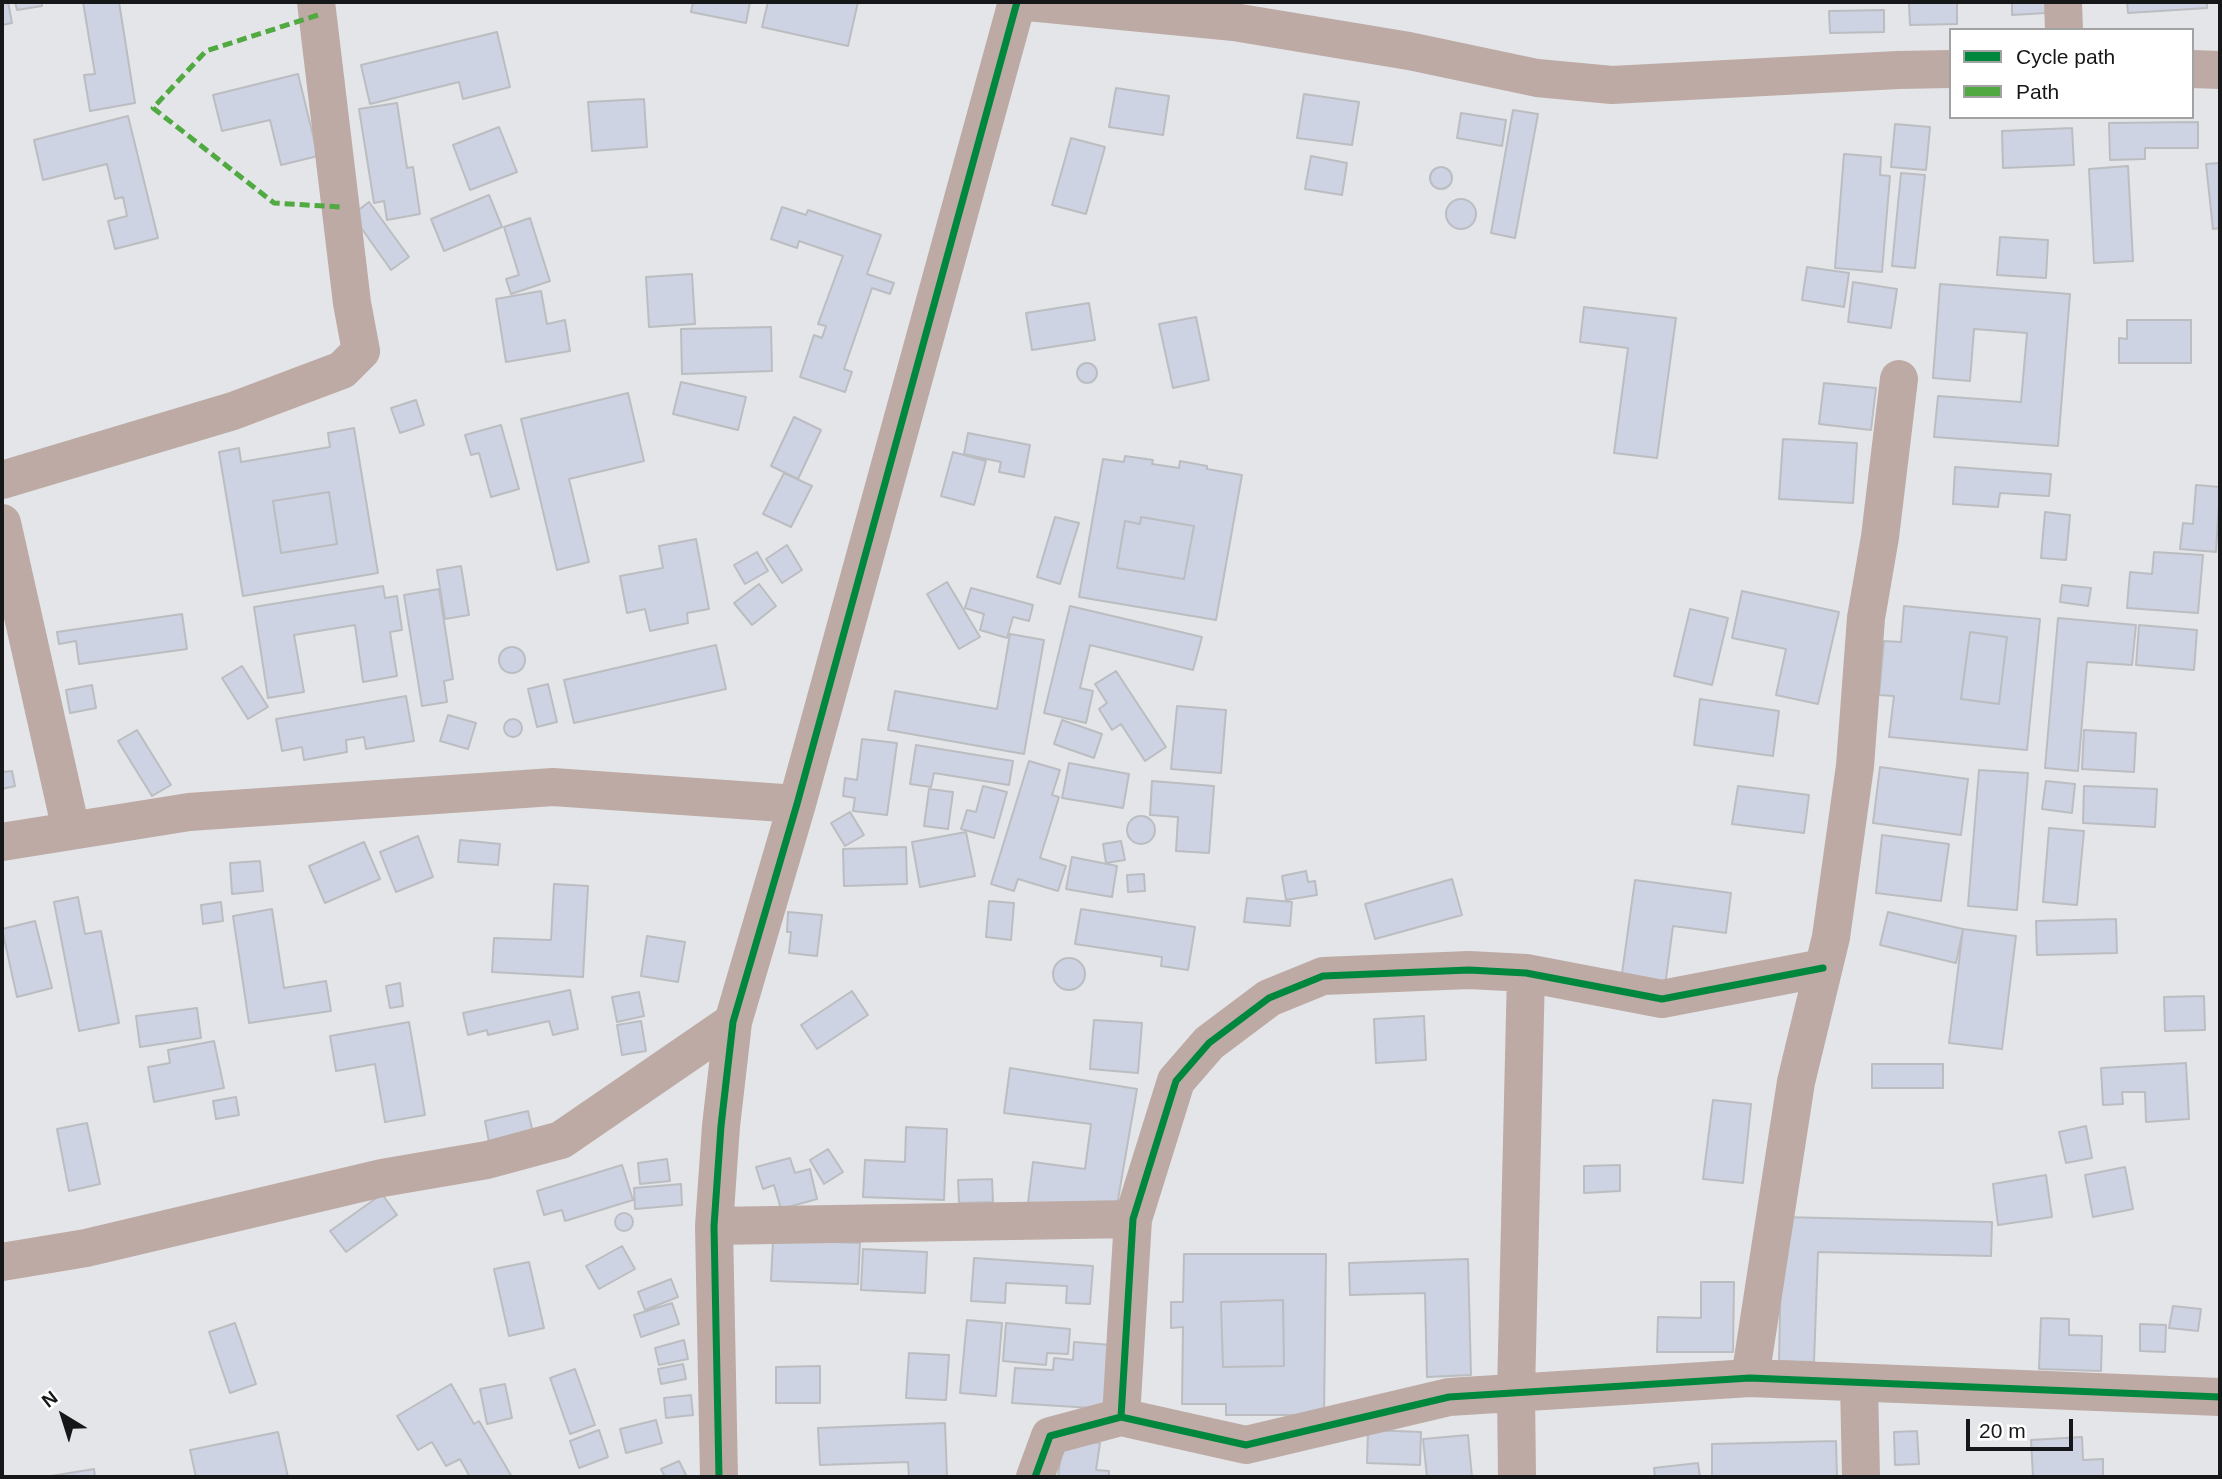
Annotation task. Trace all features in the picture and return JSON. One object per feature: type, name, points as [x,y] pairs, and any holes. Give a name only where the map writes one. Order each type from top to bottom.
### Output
[{"type":"street","points":[[2,480],[233,411],[342,370],[361,351],[352,303],[316,2]]},
{"type":"street","points":[[719,1477],[714,1226],[721,1126],[733,1022],[797,804],[1017,2]]},
{"type":"street","points":[[1028,2],[1234,22],[1409,51],[1537,78],[1612,85],[1949,69]]},
{"type":"street","points":[[2063,2],[2064,28]]},
{"type":"street","points":[[2194,69],[2220,70]]},
{"type":"street","points":[[1750,1378],[1796,1082],[1831,937],[1855,765],[1866,618],[1880,537],[1899,379]]},
{"type":"street","points":[[2,523],[71,830]]},
{"type":"street","points":[[2,842],[189,812],[553,787],[797,804]]},
{"type":"street","points":[[1121,1417],[1133,1219],[1176,1081],[1209,1043],[1269,998],[1323,976],[1469,970],[1526,973],[1662,999],[1823,968]]},
{"type":"street","points":[[1517,1477],[1516,1392],[1526,973]]},
{"type":"street","points":[[2,1262],[86,1248],[382,1178],[487,1160],[561,1140],[733,1022]]},
{"type":"street","points":[[714,1226],[1133,1219]]},
{"type":"street","points":[[1035,1477],[1050,1436],[1121,1417],[1246,1445],[1449,1397],[1750,1378],[2220,1397]]},
{"type":"street","points":[[1859,1383],[1861,1477]]},
{"type":"building","points":[[2,2],[8,2],[12,23],[2,25]]},
{"type":"building","points":[[15,2],[42,2],[42,6],[17,10]]},
{"type":"building","points":[[83,2],[119,2],[135,103],[90,111],[84,75],[95,74]]},
{"type":"building","points":[[693,2],[750,2],[746,23],[691,12]]},
{"type":"building","points":[[768,2],[858,2],[848,46],[762,27]]},
{"type":"building","points":[[1909,2],[1957,2],[1957,24],[1910,25]]},
{"type":"building","points":[[2012,2],[2046,2],[2046,13],[2012,15]]},
{"type":"building","points":[[2127,2],[2207,2],[2207,8],[2128,13]]},
{"type":"building","points":[[1884,10],[1884,32],[1830,33],[1829,11]]},
{"type":"building","points":[[497,32],[510,87],[463,99],[459,82],[370,104],[361,65]]},
{"type":"building","points":[[298,74],[318,156],[281,165],[270,120],[222,131],[213,95]]},
{"type":"building","points":[[1116,88],[1169,96],[1163,135],[1109,127]]},
{"type":"building","points":[[1304,94],[1359,102],[1352,145],[1297,138]]},
{"type":"building","points":[[644,99],[647,147],[592,151],[588,102]]},
{"type":"building","points":[[397,103],[407,168],[413,167],[420,214],[387,220],[384,201],[374,203],[359,109]]},
{"type":"building","points":[[1513,110],[1538,114],[1515,238],[1491,233]]},
{"type":"building","points":[[1461,113],[1506,120],[1502,146],[1457,138]]},
{"type":"building","points":[[128,116],[158,238],[115,249],[108,221],[127,216],[123,197],[115,199],[107,164],[43,180],[34,140]]},
{"type":"building","points":[[2198,122],[2198,148],[2145,148],[2145,159],[2110,160],[2109,123]]},
{"type":"building","points":[[1895,124],[1930,127],[1926,170],[1891,167]]},
{"type":"building","points":[[499,127],[517,172],[470,190],[453,145]]},
{"type":"building","points":[[2072,128],[2074,165],[2003,168],[2002,131]]},
{"type":"building","points":[[1071,138],[1105,147],[1086,214],[1052,205]]},
{"type":"building","points":[[1844,154],[1881,157],[1880,175],[1890,176],[1882,272],[1835,268]]},
{"type":"building","points":[[1311,156],[1347,163],[1342,195],[1305,189]]},
{"type":"building","points":[[2220,163],[2220,228],[2213,229],[2206,164]]},
{"type":"building","points":[[2128,166],[2133,261],[2094,263],[2089,169]]},
{"type":"building","points":[[1441,167],[1449,170],[1452,178],[1449,186],[1441,189],[1433,186],[1430,178],[1433,170]]},
{"type":"building","points":[[1901,173],[1925,175],[1915,268],[1892,266]]},
{"type":"building","points":[[489,195],[502,227],[444,251],[431,219]]},
{"type":"building","points":[[1461,199],[1472,203],[1476,214],[1472,225],[1461,229],[1450,225],[1446,214],[1450,203]]},
{"type":"building","points":[[369,202],[409,257],[391,270],[352,215]]},
{"type":"building","points":[[782,207],[806,215],[808,210],[881,235],[867,274],[894,283],[890,294],[872,288],[844,369],[852,372],[845,392],[800,377],[814,335],[822,338],[826,326],[818,324],[843,256],[799,241],[797,248],[771,239]]},
{"type":"building","points":[[530,218],[550,281],[511,294],[506,279],[519,275],[504,227]]},
{"type":"building","points":[[2000,237],[2048,240],[2046,278],[1997,275]]},
{"type":"building","points":[[1807,267],[1849,273],[1844,307],[1802,300]]},
{"type":"building","points":[[692,274],[695,324],[649,327],[646,277]]},
{"type":"building","points":[[1853,282],[1897,289],[1891,328],[1848,322]]},
{"type":"building","points":[[1940,284],[2070,294],[2058,446],[1934,437],[1938,396],[2021,402],[2027,333],[1974,329],[1970,381],[1933,378]]},
{"type":"building","points":[[541,291],[547,324],[565,320],[570,351],[506,362],[496,299]]},
{"type":"building","points":[[1089,303],[1095,340],[1032,350],[1026,313]]},
{"type":"building","points":[[1584,307],[1676,318],[1657,458],[1614,453],[1628,348],[1580,342]]},
{"type":"building","points":[[1196,317],[1209,380],[1173,388],[1159,324]]},
{"type":"building","points":[[2127,320],[2191,320],[2191,363],[2119,363],[2119,338],[2127,339]]},
{"type":"building","points":[[771,327],[772,371],[682,374],[681,329]]},
{"type":"building","points":[[1087,363],[1094,366],[1097,373],[1094,380],[1087,383],[1080,380],[1077,373],[1080,366]]},
{"type":"building","points":[[681,382],[746,397],[738,430],[673,414]]},
{"type":"building","points":[[1824,383],[1876,388],[1871,430],[1819,424]]},
{"type":"building","points":[[628,393],[644,461],[569,479],[589,562],[557,570],[521,419]]},
{"type":"building","points":[[416,400],[424,425],[400,433],[391,408]]},
{"type":"building","points":[[794,417],[821,430],[798,479],[771,466]]},
{"type":"building","points":[[501,425],[519,489],[491,497],[479,453],[471,455],[465,435]]},
{"type":"building","points":[[354,428],[378,573],[243,596],[219,452],[239,448],[241,462],[330,447],[328,433]],"holes":[[[329,492],[337,544],[281,553],[273,501]]]},
{"type":"building","points":[[968,433],[1030,445],[1024,477],[999,472],[1001,462],[964,454]]},
{"type":"building","points":[[1783,439],[1857,443],[1853,503],[1779,499]]},
{"type":"building","points":[[953,452],[986,461],[974,505],[941,496]]},
{"type":"building","points":[[1125,456],[1153,460],[1152,464],[1179,468],[1180,461],[1242,475],[1216,620],[1079,597],[1103,459],[1124,462]],"holes":[[[1141,517],[1194,526],[1184,579],[1117,568],[1125,521],[1140,524]]]},
{"type":"building","points":[[1955,467],[2051,474],[2049,496],[2000,493],[1998,507],[1953,504]]},
{"type":"building","points":[[784,473],[812,486],[791,527],[763,514]]},
{"type":"building","points":[[2196,485],[2220,487],[2216,552],[2180,549],[2183,523],[2193,524]]},
{"type":"building","points":[[329,492],[337,544],[281,553],[273,501]]},
{"type":"building","points":[[2045,512],[2070,515],[2066,560],[2041,558]]},
{"type":"building","points":[[1055,517],[1079,523],[1060,584],[1037,577]]},
{"type":"building","points":[[1141,517],[1194,526],[1184,579],[1117,568],[1125,521],[1140,524]]},
{"type":"building","points":[[696,539],[709,609],[687,613],[688,623],[650,631],[645,609],[627,613],[620,576],[663,568],[659,546]]},
{"type":"building","points":[[787,545],[802,570],[782,583],[766,559]]},
{"type":"building","points":[[757,552],[768,571],[745,584],[734,565]]},
{"type":"building","points":[[2154,552],[2203,555],[2198,613],[2127,608],[2130,572],[2152,574]]},
{"type":"building","points":[[461,566],[469,615],[445,619],[437,570]]},
{"type":"building","points":[[947,582],[980,637],[959,649],[927,594]]},
{"type":"building","points":[[759,584],[776,606],[752,625],[734,603]]},
{"type":"building","points":[[2062,585],[2091,588],[2088,606],[2060,602]]},
{"type":"building","points":[[383,586],[385,598],[397,596],[402,630],[390,632],[397,676],[363,682],[355,625],[294,635],[304,692],[268,698],[254,607]]},
{"type":"building","points":[[971,588],[1033,605],[1029,621],[1013,617],[1007,638],[980,630],[984,614],[965,608]]},
{"type":"building","points":[[439,589],[453,679],[444,681],[447,702],[422,706],[404,595]]},
{"type":"building","points":[[1742,591],[1839,612],[1818,704],[1776,695],[1786,649],[1732,638]]},
{"type":"building","points":[[1070,606],[1202,637],[1193,670],[1090,645],[1080,688],[1093,691],[1086,723],[1044,713]]},
{"type":"building","points":[[1904,606],[2040,619],[2027,750],[1889,737],[1894,696],[1879,695],[1884,641],[1901,642]],"holes":[[[1970,632],[2007,637],[1999,704],[1961,699]]]},
{"type":"building","points":[[1690,609],[1728,618],[1712,685],[1674,676]]},
{"type":"building","points":[[182,614],[187,649],[79,664],[76,641],[59,644],[57,632]]},
{"type":"building","points":[[2058,618],[2136,625],[2132,665],[2087,662],[2078,771],[2045,768]]},
{"type":"building","points":[[2139,625],[2197,630],[2194,670],[2136,665]]},
{"type":"building","points":[[1970,632],[2007,637],[1999,704],[1961,699]]},
{"type":"building","points":[[1010,634],[1044,640],[1024,754],[888,730],[895,691],[997,709]]},
{"type":"building","points":[[716,645],[726,689],[574,723],[564,680]]},
{"type":"building","points":[[512,647],[521,651],[525,660],[521,669],[512,673],[503,669],[499,660],[503,651]]},
{"type":"building","points":[[242,666],[268,707],[248,719],[222,678]]},
{"type":"building","points":[[1116,671],[1166,747],[1145,761],[1121,724],[1112,730],[1099,709],[1107,703],[1095,684]]},
{"type":"building","points":[[548,684],[557,722],[537,727],[528,689]]},
{"type":"building","points":[[92,685],[96,708],[70,713],[66,690]]},
{"type":"building","points":[[406,696],[414,741],[366,749],[364,737],[346,740],[347,752],[304,760],[302,747],[282,751],[276,719]]},
{"type":"building","points":[[1700,699],[1779,711],[1773,756],[1694,745]]},
{"type":"building","points":[[1177,706],[1226,710],[1221,773],[1171,769]]},
{"type":"building","points":[[448,715],[476,723],[468,749],[440,741]]},
{"type":"building","points":[[509,719],[517,719],[522,728],[520,735],[509,737],[504,732],[504,724]]},
{"type":"building","points":[[1062,720],[1102,734],[1094,758],[1054,744]]},
{"type":"building","points":[[137,730],[171,785],[152,796],[118,741]]},
{"type":"building","points":[[2084,730],[2136,733],[2134,772],[2082,769]]},
{"type":"building","points":[[862,739],[897,743],[887,815],[853,811],[855,798],[843,796],[845,778],[857,780]]},
{"type":"building","points":[[916,745],[1013,761],[1009,785],[934,773],[931,787],[910,784]]},
{"type":"building","points":[[1029,761],[1060,770],[1052,795],[1059,797],[1040,858],[1066,866],[1058,891],[1018,879],[1014,891],[991,884]]},
{"type":"building","points":[[1069,763],[1129,774],[1123,808],[1062,798]]},
{"type":"building","points":[[1880,767],[1968,779],[1961,835],[1873,823]]},
{"type":"building","points":[[1979,770],[2028,773],[2017,910],[1968,906]]},
{"type":"building","points":[[12,771],[15,786],[2,789],[2,772]]},
{"type":"building","points":[[1152,781],[1214,786],[1209,853],[1176,851],[1178,817],[1150,815]]},
{"type":"building","points":[[2046,781],[2075,784],[2072,813],[2042,809]]},
{"type":"building","points":[[983,786],[1007,792],[994,838],[961,829],[967,810],[976,812]]},
{"type":"building","points":[[1738,786],[1809,795],[1804,833],[1732,824]]},
{"type":"building","points":[[2084,786],[2157,789],[2155,827],[2083,823]]},
{"type":"building","points":[[929,789],[953,792],[948,829],[924,826]]},
{"type":"building","points":[[850,812],[864,835],[845,846],[831,823]]},
{"type":"building","points":[[1141,816],[1151,820],[1155,830],[1151,840],[1141,844],[1131,840],[1127,830],[1131,820]]},
{"type":"building","points":[[2049,828],[2084,831],[2077,905],[2043,902]]},
{"type":"building","points":[[966,832],[975,876],[920,887],[912,842]]},
{"type":"building","points":[[1882,835],[1949,844],[1941,901],[1876,893]]},
{"type":"building","points":[[418,836],[433,877],[396,892],[380,852]]},
{"type":"building","points":[[460,840],[500,844],[498,865],[458,862]]},
{"type":"building","points":[[1121,841],[1125,860],[1106,863],[1103,844]]},
{"type":"building","points":[[364,842],[380,879],[325,903],[309,866]]},
{"type":"building","points":[[906,847],[907,884],[844,886],[843,849]]},
{"type":"building","points":[[1072,857],[1117,866],[1112,897],[1066,889]]},
{"type":"building","points":[[260,861],[263,891],[232,894],[230,863]]},
{"type":"building","points":[[1306,871],[1308,882],[1315,881],[1317,895],[1286,900],[1282,876]]},
{"type":"building","points":[[1144,874],[1145,891],[1128,892],[1127,875]]},
{"type":"building","points":[[1452,879],[1462,915],[1375,939],[1365,904]]},
{"type":"building","points":[[1635,880],[1731,893],[1726,933],[1673,926],[1664,994],[1620,988]]},
{"type":"building","points":[[554,884],[588,886],[583,977],[492,972],[494,938],[551,940]]},
{"type":"building","points":[[78,897],[85,934],[101,931],[119,1023],[79,1031],[54,902]]},
{"type":"building","points":[[1247,898],[1292,902],[1290,926],[1244,922]]},
{"type":"building","points":[[989,901],[1014,903],[1011,940],[986,937]]},
{"type":"building","points":[[221,902],[223,921],[203,924],[201,905]]},
{"type":"building","points":[[272,909],[284,988],[326,981],[331,1011],[249,1023],[233,916]]},
{"type":"building","points":[[1081,909],[1195,927],[1188,970],[1161,966],[1162,957],[1075,944]]},
{"type":"building","points":[[788,912],[822,915],[817,956],[789,953],[791,932],[787,932]]},
{"type":"building","points":[[1888,912],[1963,929],[1956,963],[1880,945]]},
{"type":"building","points":[[2116,919],[2117,953],[2037,955],[2036,921]]},
{"type":"building","points":[[35,921],[52,988],[17,997],[2,929]]},
{"type":"building","points":[[1963,929],[2016,936],[2002,1049],[1949,1043]]},
{"type":"building","points":[[647,936],[685,942],[678,982],[641,976]]},
{"type":"building","points":[[1069,958],[1080,963],[1085,974],[1080,985],[1069,990],[1058,985],[1053,974],[1058,963]]},
{"type":"building","points":[[400,983],[403,1006],[390,1008],[386,986]]},
{"type":"building","points":[[570,990],[578,1029],[553,1035],[549,1021],[488,1035],[487,1030],[468,1035],[463,1013]]},
{"type":"building","points":[[852,991],[868,1015],[817,1049],[801,1025]]},
{"type":"building","points":[[639,992],[644,1016],[617,1022],[612,997]]},
{"type":"building","points":[[2204,996],[2205,1030],[2165,1031],[2164,997]]},
{"type":"building","points":[[197,1008],[201,1038],[140,1047],[136,1016]]},
{"type":"building","points":[[1424,1016],[1426,1060],[1376,1063],[1374,1019]]},
{"type":"building","points":[[1094,1020],[1142,1023],[1138,1073],[1090,1069]]},
{"type":"building","points":[[641,1021],[646,1051],[622,1055],[617,1025]]},
{"type":"building","points":[[409,1022],[425,1115],[385,1122],[375,1064],[336,1071],[330,1036]]},
{"type":"building","points":[[214,1041],[224,1088],[154,1102],[148,1067],[170,1063],[168,1050]]},
{"type":"building","points":[[2186,1063],[2189,1119],[2146,1122],[2145,1092],[2122,1092],[2123,1104],[2103,1105],[2101,1068]]},
{"type":"building","points":[[1872,1064],[1943,1064],[1943,1088],[1872,1088]]},
{"type":"building","points":[[1010,1068],[1137,1089],[1116,1211],[1028,1203],[1033,1162],[1085,1169],[1091,1124],[1004,1113]]},
{"type":"building","points":[[236,1097],[239,1115],[216,1119],[213,1101]]},
{"type":"building","points":[[1713,1100],[1751,1104],[1743,1183],[1703,1179]]},
{"type":"building","points":[[528,1111],[533,1133],[489,1142],[485,1121]]},
{"type":"building","points":[[87,1123],[100,1184],[69,1191],[57,1129]]},
{"type":"building","points":[[2086,1126],[2092,1158],[2066,1163],[2059,1132]]},
{"type":"building","points":[[906,1127],[947,1129],[944,1200],[863,1197],[865,1160],[905,1162]]},
{"type":"building","points":[[828,1149],[843,1172],[824,1184],[810,1160]]},
{"type":"building","points":[[790,1158],[795,1173],[810,1169],[817,1199],[781,1209],[774,1185],[763,1189],[756,1167]]},
{"type":"building","points":[[667,1159],[670,1181],[640,1184],[638,1163]]},
{"type":"building","points":[[622,1165],[633,1200],[565,1221],[562,1210],[544,1215],[537,1191]]},
{"type":"building","points":[[1620,1165],[1620,1191],[1584,1193],[1584,1166]]},
{"type":"building","points":[[2125,1167],[2133,1209],[2093,1217],[2085,1175]]},
{"type":"building","points":[[2046,1175],[2052,1217],[1998,1225],[1993,1184]]},
{"type":"building","points":[[992,1179],[993,1202],[959,1203],[958,1180]]},
{"type":"building","points":[[681,1184],[682,1205],[635,1209],[634,1188]]},
{"type":"building","points":[[382,1194],[397,1215],[346,1252],[330,1231]]},
{"type":"building","points":[[624,1213],[630,1216],[633,1222],[630,1228],[624,1231],[618,1228],[615,1222],[618,1216]]},
{"type":"building","points":[[1782,1217],[1992,1222],[1991,1256],[1818,1252],[1814,1362],[1779,1361]]},
{"type":"building","points":[[773,1240],[860,1243],[858,1284],[771,1281]]},
{"type":"building","points":[[622,1246],[635,1269],[599,1289],[586,1266]]},
{"type":"building","points":[[863,1249],[927,1252],[925,1293],[861,1290]]},
{"type":"building","points":[[1184,1254],[1326,1254],[1324,1415],[1226,1415],[1226,1404],[1182,1404],[1183,1327],[1171,1328],[1171,1302],[1183,1302]],"holes":[[[1283,1300],[1284,1366],[1223,1367],[1221,1302]]]},
{"type":"building","points":[[974,1258],[1093,1266],[1090,1304],[1066,1303],[1067,1286],[1006,1283],[1005,1303],[971,1301]]},
{"type":"building","points":[[1468,1259],[1471,1375],[1427,1377],[1425,1293],[1350,1295],[1349,1263]]},
{"type":"building","points":[[529,1262],[544,1328],[509,1336],[494,1269]]},
{"type":"building","points":[[671,1279],[678,1297],[645,1310],[638,1292]]},
{"type":"building","points":[[1701,1282],[1734,1282],[1733,1352],[1657,1352],[1658,1317],[1701,1318]]},
{"type":"building","points":[[1283,1300],[1284,1366],[1223,1367],[1221,1302]]},
{"type":"building","points":[[672,1303],[679,1324],[641,1337],[634,1315]]},
{"type":"building","points":[[2173,1306],[2201,1309],[2198,1331],[2169,1328]]},
{"type":"building","points":[[2041,1318],[2069,1319],[2069,1335],[2102,1336],[2101,1371],[2039,1369]]},
{"type":"building","points":[[967,1320],[1002,1323],[996,1396],[960,1393]]},
{"type":"building","points":[[235,1323],[256,1384],[230,1393],[209,1332]]},
{"type":"building","points":[[1006,1323],[1070,1329],[1068,1354],[1047,1353],[1046,1365],[1003,1361]]},
{"type":"building","points":[[2140,1324],[2166,1325],[2165,1352],[2140,1351]]},
{"type":"building","points":[[684,1340],[688,1359],[659,1365],[655,1348]]},
{"type":"building","points":[[1074,1342],[1112,1345],[1108,1409],[1012,1403],[1015,1368],[1053,1370],[1054,1358],[1073,1360]]},
{"type":"building","points":[[909,1353],[949,1355],[946,1400],[906,1398]]},
{"type":"building","points":[[683,1364],[686,1379],[661,1384],[658,1369]]},
{"type":"building","points":[[820,1366],[820,1403],[776,1403],[776,1367]]},
{"type":"building","points":[[575,1369],[595,1425],[570,1434],[550,1378]]},
{"type":"building","points":[[451,1384],[474,1424],[479,1421],[512,1477],[470,1477],[460,1459],[446,1466],[432,1442],[418,1450],[397,1416]]},
{"type":"building","points":[[505,1384],[512,1418],[487,1424],[480,1389]]},
{"type":"building","points":[[691,1395],[693,1415],[666,1418],[664,1398]]},
{"type":"building","points":[[656,1420],[662,1443],[626,1453],[620,1429]]},
{"type":"building","points":[[945,1423],[947,1477],[909,1477],[908,1462],[820,1465],[818,1428]]},
{"type":"building","points":[[599,1430],[608,1457],[579,1468],[570,1441]]},
{"type":"building","points":[[1368,1430],[1421,1432],[1420,1465],[1367,1463]]},
{"type":"building","points":[[1917,1431],[1919,1464],[1895,1465],[1894,1432]]},
{"type":"building","points":[[278,1432],[288,1477],[196,1477],[190,1450]]},
{"type":"building","points":[[1468,1435],[1472,1477],[1427,1477],[1423,1439]]},
{"type":"building","points":[[2082,1437],[2083,1460],[2103,1459],[2103,1477],[2033,1477],[2031,1440]]},
{"type":"building","points":[[1063,1439],[1100,1443],[1096,1470],[1109,1471],[1109,1477],[1058,1477]]},
{"type":"building","points":[[1836,1441],[1837,1477],[1712,1477],[1712,1444]]},
{"type":"building","points":[[679,1461],[687,1477],[665,1477],[661,1469]]},
{"type":"building","points":[[1698,1463],[1700,1477],[1655,1477],[1654,1468]]},
{"type":"building","points":[[94,1469],[95,1477],[45,1477]]},
{"type":"marked path","points":[[318,15],[206,51],[153,108],[274,203],[340,207]]},
{"type":"cycle path","points":[[719,1477],[714,1226],[721,1126],[733,1022],[797,804],[1017,2]]},
{"type":"cycle path","points":[[1121,1417],[1133,1219],[1176,1081],[1209,1043],[1269,998],[1323,976],[1469,970],[1526,973],[1662,999],[1823,968]]},
{"type":"cycle path","points":[[1035,1477],[1050,1436],[1121,1417],[1246,1445],[1449,1397],[1750,1378],[2220,1397]]}]
